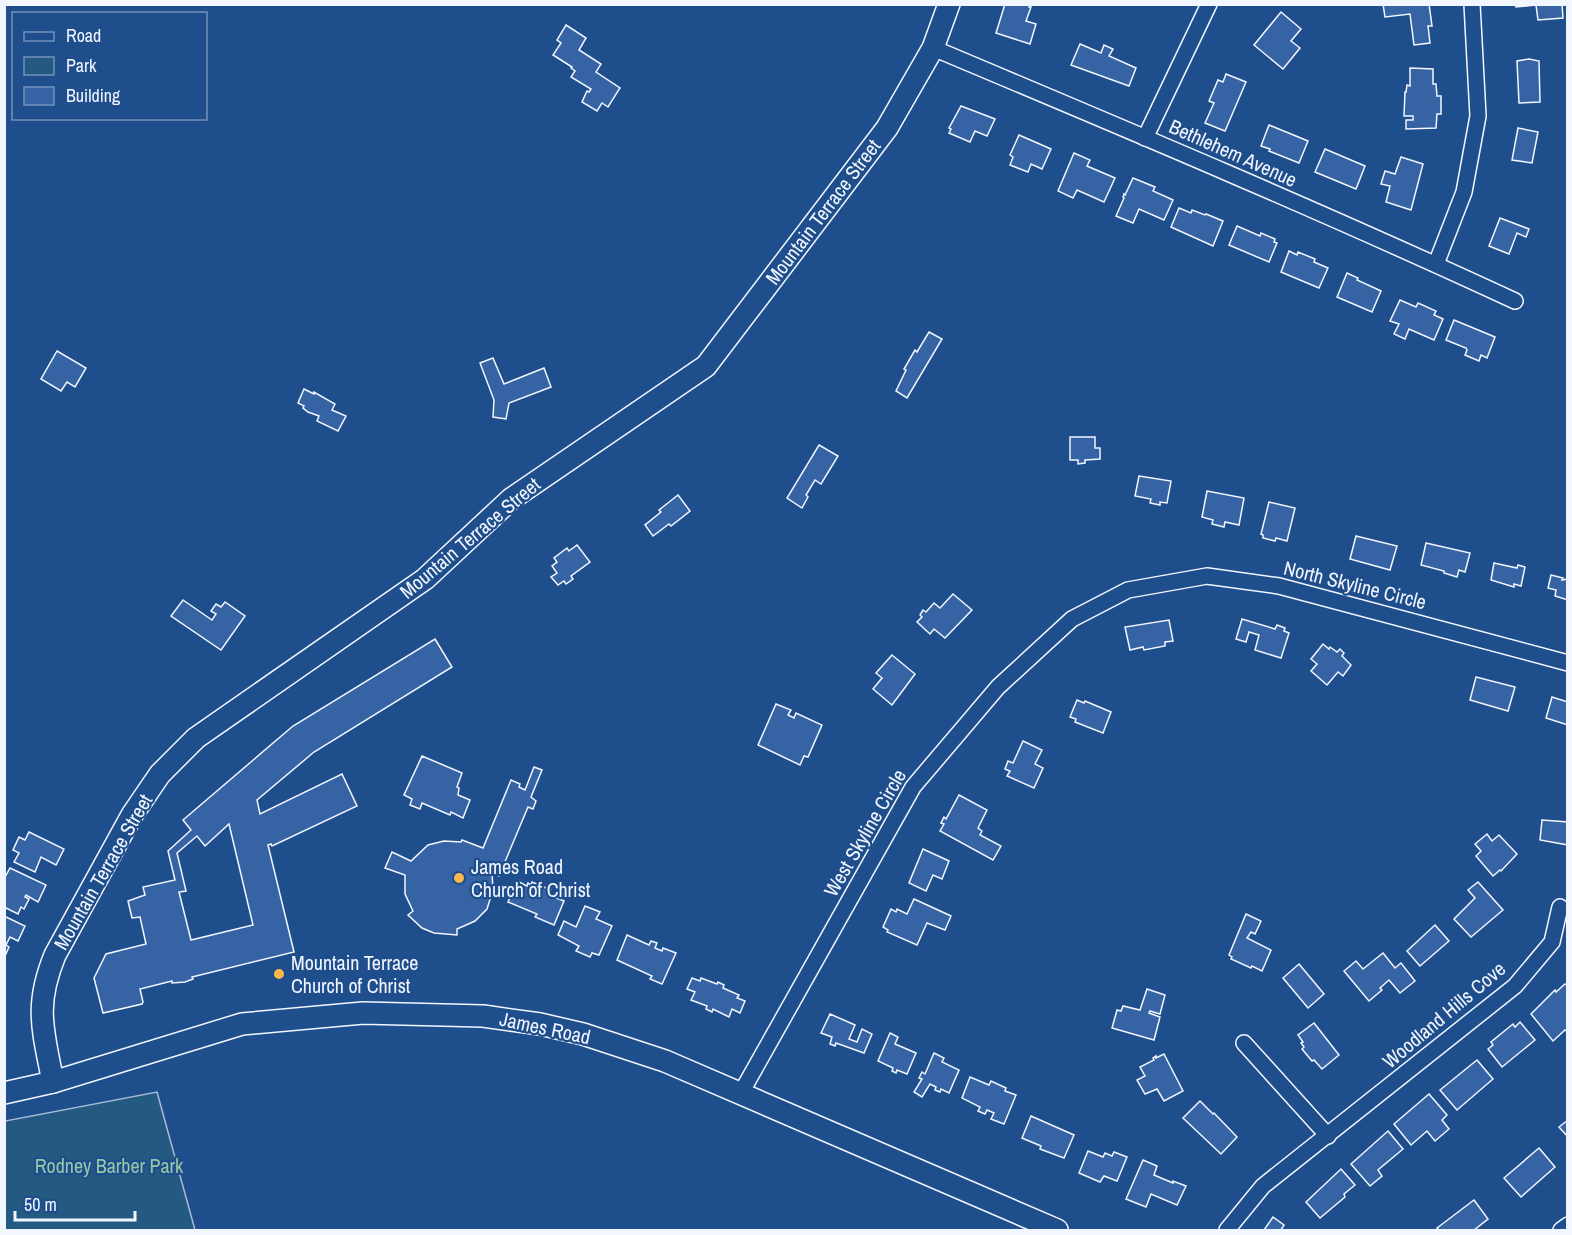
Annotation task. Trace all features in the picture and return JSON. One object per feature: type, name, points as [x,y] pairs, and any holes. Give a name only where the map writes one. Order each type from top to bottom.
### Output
[{"type":"street","name":"Mountain Terrace Street","points":[[53,1082],[41,1019],[45,977],[55,954],[132,814],[160,774],[196,738],[425,579],[511,499],[706,366],[887,129],[933,48],[949,4]]},
{"type":"street","points":[[1145,138],[1209,4]]},
{"type":"street","points":[[1436,264],[1464,192],[1478,116],[1472,4]]},
{"type":"street","name":"Bethlehem Avenue","points":[[933,48],[1436,264],[1515,301]]},
{"type":"street","name":"North Skyline Circle","points":[[1128,590],[1207,576],[1279,586],[1568,663]]},
{"type":"street","name":"West Skyline Circle","points":[[741,1093],[913,787],[998,687],[1072,619],[1128,590]]},
{"type":"street","name":"Woodland Hills Cove","points":[[1227,1230],[1263,1186],[1515,986],[1552,942],[1560,907]]},
{"type":"street","name":"James Road","points":[[4,1093],[53,1082],[242,1024],[363,1012],[483,1016],[540,1024],[583,1034],[665,1061],[1057,1230]]},
{"type":"street","points":[[1244,1043],[1328,1136]]},
{"type":"street","points":[[1561,1230],[1568,1225]]},
{"type":"green space","name":"Rodney Barber Park","points":[[157,1092],[195,1230],[5,1230],[5,1121]]},
{"type":"building","points":[[1005,4],[1029,4],[1031,7],[1026,21],[1036,24],[1030,44],[996,33]]},
{"type":"building","points":[[1383,4],[1429,4],[1432,26],[1428,26],[1430,43],[1414,45],[1410,14],[1385,17]]},
{"type":"building","points":[[1515,4],[1562,4],[1563,18],[1538,20],[1536,5],[1516,7]]},
{"type":"building","points":[[1281,12],[1301,29],[1291,41],[1300,48],[1283,69],[1254,45]]},
{"type":"building","points":[[566,25],[586,38],[579,50],[601,64],[596,72],[620,88],[608,107],[602,103],[597,111],[582,102],[587,91],[591,89],[571,77],[575,71],[572,67],[553,55],[561,43],[557,40]]},
{"type":"building","points":[[1080,44],[1101,53],[1104,45],[1113,49],[1109,56],[1136,68],[1129,86],[1071,65]]},
{"type":"building","points":[[1529,59],[1539,61],[1540,102],[1519,103],[1517,61]]},
{"type":"building","points":[[1410,68],[1433,69],[1433,84],[1436,84],[1437,96],[1441,96],[1441,114],[1437,114],[1436,128],[1406,129],[1406,120],[1413,120],[1413,116],[1404,116],[1405,92],[1407,85],[1410,86]]},
{"type":"building","points":[[1226,74],[1246,82],[1225,131],[1205,123],[1214,103],[1209,101],[1218,80],[1223,82]]},
{"type":"building","points":[[961,106],[995,119],[987,136],[975,131],[970,142],[949,133],[951,129],[949,128]]},
{"type":"building","points":[[1269,125],[1308,141],[1299,163],[1261,146]]},
{"type":"building","points":[[1518,128],[1538,132],[1532,163],[1512,160]]},
{"type":"building","points":[[1019,135],[1051,149],[1042,169],[1031,164],[1028,172],[1010,165],[1013,157],[1010,155]]},
{"type":"building","points":[[1325,149],[1365,166],[1356,189],[1315,172]]},
{"type":"building","points":[[1074,153],[1090,160],[1087,166],[1115,178],[1104,202],[1077,190],[1073,198],[1058,191]]},
{"type":"building","points":[[1401,157],[1423,164],[1411,210],[1386,202],[1390,186],[1381,184],[1385,171],[1395,174]]},
{"type":"building","points":[[1133,178],[1155,187],[1153,191],[1173,200],[1164,220],[1139,209],[1133,223],[1116,216]]},
{"type":"building","points":[[1179,208],[1191,213],[1192,210],[1206,214],[1223,221],[1213,246],[1171,227]]},
{"type":"building","points":[[1500,218],[1529,229],[1526,237],[1517,233],[1509,254],[1489,246]]},
{"type":"building","points":[[1237,226],[1260,236],[1261,233],[1275,239],[1274,242],[1277,243],[1269,262],[1229,245]]},
{"type":"building","points":[[1289,251],[1315,259],[1314,262],[1328,268],[1319,288],[1281,272]]},
{"type":"building","points":[[1347,273],[1381,291],[1372,312],[1337,297]]},
{"type":"building","points":[[1400,300],[1416,307],[1418,303],[1436,311],[1434,315],[1443,319],[1434,340],[1409,329],[1405,339],[1394,334],[1399,324],[1390,321]]},
{"type":"building","points":[[1454,320],[1495,337],[1487,358],[1481,355],[1479,361],[1465,355],[1466,348],[1446,340]]},
{"type":"building","points":[[929,332],[942,339],[907,398],[896,391],[906,370],[904,369]]},
{"type":"building","points":[[57,351],[86,368],[75,387],[67,382],[61,391],[41,379]]},
{"type":"building","points":[[493,358],[504,384],[544,368],[551,387],[509,403],[506,419],[493,417],[494,400],[480,363]]},
{"type":"building","points":[[304,389],[335,404],[332,410],[346,416],[338,431],[317,421],[319,416],[308,412],[298,403]]},
{"type":"building","points":[[1070,437],[1095,437],[1095,448],[1100,448],[1100,459],[1085,460],[1085,463],[1078,464],[1078,460],[1070,460]]},
{"type":"building","points":[[819,445],[838,456],[821,484],[815,480],[806,495],[808,497],[802,508],[787,498]]},
{"type":"building","points":[[1139,476],[1171,481],[1167,503],[1160,502],[1160,505],[1150,503],[1151,499],[1135,496]]},
{"type":"building","points":[[1207,491],[1244,498],[1239,525],[1225,522],[1224,527],[1212,524],[1213,520],[1202,517]]},
{"type":"building","points":[[678,495],[690,511],[653,536],[645,525]]},
{"type":"building","points":[[1269,502],[1295,508],[1287,541],[1263,538],[1261,534]]},
{"type":"building","points":[[1356,536],[1397,546],[1390,570],[1350,559]]},
{"type":"building","points":[[1426,543],[1470,553],[1465,572],[1459,570],[1457,577],[1421,565]]},
{"type":"building","points":[[577,545],[590,562],[571,576],[573,579],[566,584],[564,581],[558,585],[551,577],[557,573],[552,566],[557,562],[554,558],[567,548],[569,551]]},
{"type":"building","points":[[1494,563],[1517,568],[1518,565],[1525,567],[1521,586],[1514,584],[1514,587],[1491,580]]},
{"type":"building","points":[[1551,575],[1563,578],[1562,580],[1568,579],[1568,600],[1555,596],[1556,590],[1548,588]]},
{"type":"building","points":[[953,594],[972,610],[945,638],[934,629],[930,634],[917,622],[922,617],[920,615],[923,610],[926,612],[934,603],[940,608]]},
{"type":"building","points":[[183,600],[212,620],[216,614],[211,611],[216,604],[221,607],[225,602],[245,616],[221,650],[171,616]]},
{"type":"building","points":[[1242,619],[1275,629],[1277,625],[1285,628],[1284,631],[1289,633],[1281,658],[1255,650],[1259,635],[1249,632],[1246,642],[1236,639]]},
{"type":"building","points":[[1169,620],[1173,641],[1165,642],[1165,646],[1130,650],[1125,627]]},
{"type":"building","points":[[435,639],[452,667],[314,752],[257,800],[260,814],[342,774],[357,806],[272,846],[268,845],[294,952],[192,977],[193,979],[185,982],[172,983],[172,981],[140,989],[142,1004],[103,1013],[94,978],[106,954],[146,944],[140,917],[132,918],[128,901],[145,895],[143,887],[175,880],[168,851],[191,830],[183,820],[293,726]],"holes":[[[229,824],[253,925],[191,940],[179,892],[186,891],[177,853],[197,836],[205,846]]]},
{"type":"building","points":[[1323,644],[1337,652],[1340,649],[1344,653],[1342,656],[1351,665],[1343,676],[1338,672],[1327,685],[1311,671],[1317,664],[1311,659]]},
{"type":"building","points":[[892,655],[915,674],[892,705],[873,689],[882,678],[876,673]]},
{"type":"building","points":[[1476,677],[1515,687],[1508,711],[1470,700]]},
{"type":"building","points":[[1552,697],[1568,702],[1568,725],[1546,718]]},
{"type":"building","points":[[1077,700],[1111,712],[1103,733],[1075,722],[1076,719],[1070,717]]},
{"type":"building","points":[[776,704],[791,710],[788,715],[794,718],[796,713],[822,725],[808,757],[804,756],[800,765],[758,745]]},
{"type":"building","points":[[1023,741],[1042,750],[1035,764],[1043,768],[1034,788],[1007,776],[1010,771],[1005,769],[1008,761],[1013,763]]},
{"type":"building","points":[[422,756],[462,773],[457,787],[459,788],[458,795],[470,800],[463,818],[422,803],[420,809],[410,805],[412,799],[404,795]]},
{"type":"building","points":[[534,767],[542,770],[531,797],[536,801],[533,809],[528,807],[499,876],[492,873],[493,890],[487,909],[475,921],[457,929],[457,935],[434,933],[422,928],[408,915],[413,911],[405,894],[405,875],[385,868],[392,852],[411,861],[428,845],[444,841],[461,842],[462,840],[483,848],[511,780],[520,784],[519,787],[525,790]]},
{"type":"building","points":[[959,795],[987,810],[978,828],[982,831],[980,835],[1001,846],[993,860],[940,831],[944,824],[941,823],[944,817],[946,819]]},
{"type":"building","points":[[1542,820],[1568,822],[1568,845],[1540,840]]},
{"type":"building","points":[[29,832],[64,849],[56,865],[41,857],[35,872],[14,862],[19,853],[13,850],[19,837],[25,840]]},
{"type":"building","points":[[1487,834],[1492,841],[1499,835],[1517,854],[1493,876],[1476,856],[1481,851],[1475,844]]},
{"type":"building","points":[[923,849],[949,861],[942,879],[933,875],[926,891],[909,883]]},
{"type":"building","points":[[10,868],[46,885],[38,902],[26,895],[25,897],[29,899],[24,909],[21,907],[18,914],[4,907],[4,879]]},
{"type":"building","points":[[517,881],[527,886],[532,882],[551,890],[549,895],[564,901],[554,925],[535,917],[537,914],[508,902]]},
{"type":"building","points":[[1478,882],[1503,910],[1471,937],[1454,919],[1475,898],[1468,890]]},
{"type":"building","points":[[914,899],[951,916],[945,930],[927,923],[917,945],[887,932],[888,930],[883,927],[891,909],[907,914]]},
{"type":"building","points":[[585,906],[600,912],[596,919],[612,926],[599,955],[592,953],[590,957],[576,951],[579,946],[558,935],[564,921],[576,927]]},
{"type":"building","points":[[1246,914],[1261,921],[1255,934],[1251,932],[1247,938],[1271,950],[1262,971],[1231,959],[1229,955]]},
{"type":"building","points":[[4,916],[25,926],[18,941],[10,937],[6,945],[9,947],[5,956]]},
{"type":"building","points":[[1435,925],[1449,941],[1420,966],[1407,951]]},
{"type":"building","points":[[627,935],[649,945],[651,941],[657,943],[655,948],[662,951],[663,948],[676,953],[662,984],[650,979],[652,976],[617,960]]},
{"type":"building","points":[[1383,953],[1395,968],[1401,963],[1415,981],[1400,993],[1389,980],[1380,988],[1382,990],[1369,1001],[1344,971],[1356,961],[1363,969]]},
{"type":"building","points":[[1299,964],[1324,994],[1308,1008],[1283,978]]},
{"type":"building","points":[[692,978],[700,981],[701,978],[717,984],[718,982],[724,985],[723,988],[739,995],[737,998],[745,1001],[740,1013],[732,1009],[729,1017],[713,1009],[712,1012],[706,1009],[707,1006],[691,1000],[695,992],[687,989]]},
{"type":"building","points":[[1565,984],[1568,986],[1568,1032],[1565,1030],[1553,1041],[1531,1014],[1555,990],[1556,992]]},
{"type":"building","points":[[1147,989],[1165,995],[1160,1014],[1150,1011],[1149,1013],[1160,1017],[1154,1040],[1112,1028],[1117,1010],[1121,1011],[1123,1006],[1140,1010]]},
{"type":"building","points":[[830,1014],[855,1025],[849,1039],[857,1042],[862,1029],[872,1034],[864,1053],[836,1043],[835,1046],[830,1044],[832,1037],[821,1033]]},
{"type":"building","points":[[1520,1022],[1535,1040],[1502,1067],[1488,1049],[1493,1045],[1491,1042],[1513,1024],[1515,1027]]},
{"type":"building","points":[[1314,1023],[1339,1055],[1322,1069],[1302,1049],[1304,1047],[1301,1043],[1303,1042],[1298,1035]]},
{"type":"building","points":[[890,1033],[898,1037],[895,1044],[916,1053],[907,1074],[897,1070],[896,1073],[892,1071],[893,1068],[878,1061]]},
{"type":"building","points":[[934,1053],[944,1058],[942,1062],[959,1070],[949,1093],[941,1089],[940,1092],[935,1090],[936,1087],[930,1084],[922,1097],[914,1092],[922,1079],[919,1078],[922,1072],[925,1074]]},
{"type":"building","points":[[1164,1054],[1183,1091],[1164,1101],[1157,1089],[1145,1094],[1137,1080],[1145,1076],[1140,1067],[1154,1060],[1156,1056],[1156,1058]]},
{"type":"building","points":[[1477,1060],[1493,1079],[1457,1110],[1440,1090]]},
{"type":"building","points":[[970,1077],[989,1085],[991,1081],[1006,1088],[1005,1091],[1016,1095],[1004,1124],[991,1119],[994,1113],[987,1110],[985,1114],[978,1111],[980,1107],[962,1098]]},
{"type":"building","points":[[1429,1094],[1447,1115],[1442,1120],[1449,1129],[1435,1141],[1427,1131],[1411,1145],[1394,1124]]},
{"type":"building","points":[[1200,1101],[1237,1137],[1221,1154],[1183,1118]]},
{"type":"building","points":[[1031,1116],[1074,1135],[1064,1158],[1040,1149],[1041,1146],[1022,1138]]},
{"type":"building","points":[[1568,1120],[1568,1137],[1559,1127]]},
{"type":"building","points":[[1388,1131],[1403,1149],[1378,1170],[1382,1176],[1370,1186],[1351,1164]]},
{"type":"building","points":[[1539,1148],[1555,1167],[1521,1197],[1504,1178]]},
{"type":"building","points":[[1088,1151],[1103,1157],[1105,1153],[1112,1156],[1114,1152],[1127,1157],[1117,1181],[1104,1176],[1100,1182],[1079,1173]]},
{"type":"building","points":[[1143,1160],[1157,1166],[1154,1175],[1186,1186],[1177,1205],[1151,1194],[1146,1207],[1126,1199]]},
{"type":"building","points":[[1341,1169],[1355,1185],[1344,1194],[1345,1197],[1320,1218],[1306,1202]]},
{"type":"building","points":[[1474,1200],[1488,1219],[1474,1230],[1439,1230],[1437,1228]]},
{"type":"building","points":[[1273,1217],[1284,1225],[1281,1230],[1264,1230]]},
{"type":"place","name":"James Road Church of Christ","points":[[459,878]]},
{"type":"place","name":"Mountain Terrace Church of Christ","points":[[279,974]]}]
